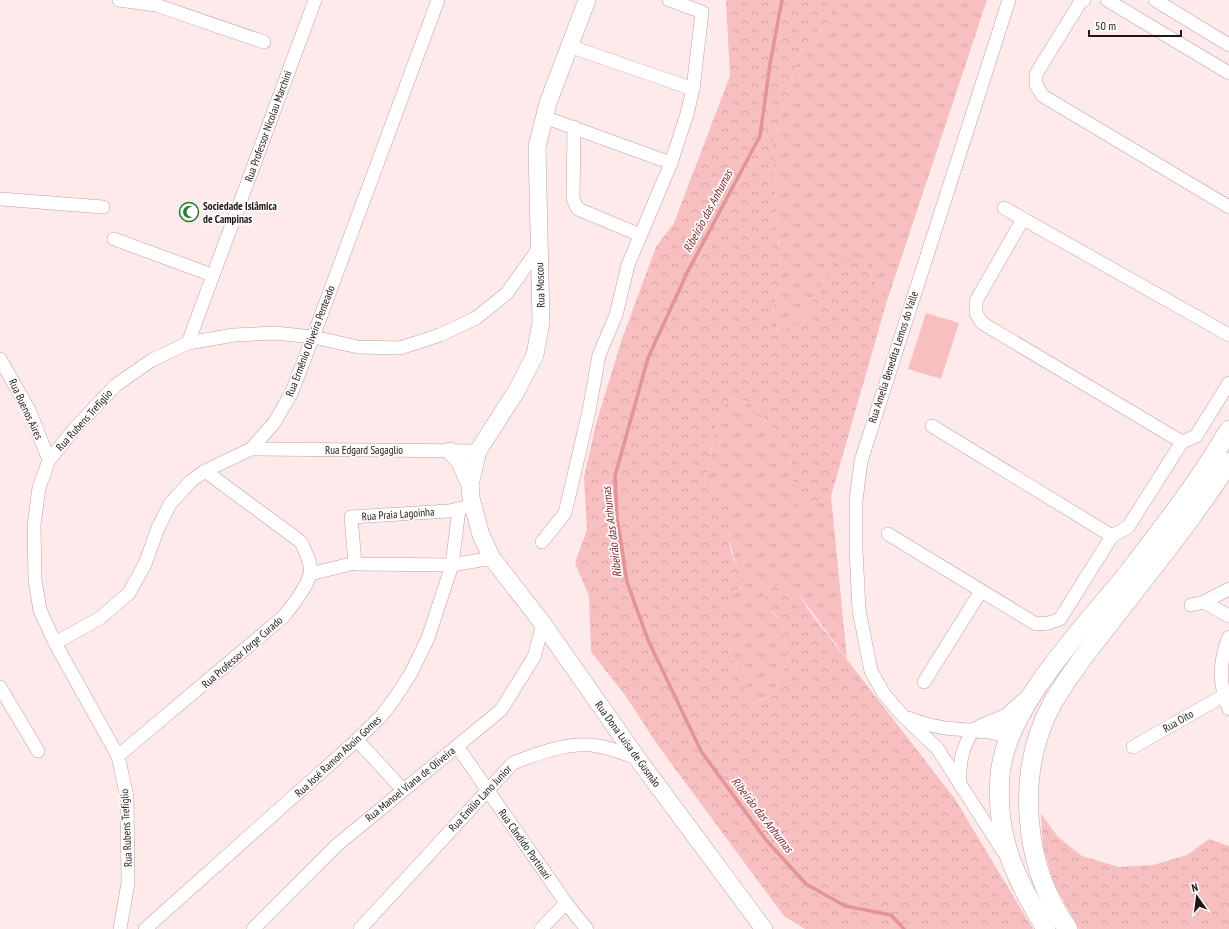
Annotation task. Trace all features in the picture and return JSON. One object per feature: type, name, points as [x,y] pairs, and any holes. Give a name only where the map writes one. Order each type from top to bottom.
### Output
[{"type":"main road","points":[[1046,929],[1026,895],[1010,861],[1003,836],[1000,775],[1009,738],[1028,700],[1173,513],[1229,430]]},
{"type":"main road","points":[[1068,929],[1059,917],[1043,885],[1034,853],[1029,817],[1032,769],[1036,745],[1052,706],[1072,671],[1173,543],[1229,462]]},
{"type":"main road","points":[[978,729],[1007,718],[1028,700]]},
{"type":"main road","points":[[1009,738],[1024,747],[1029,755],[1032,769]]},
{"type":"street","points":[[119,0],[156,6],[264,42]]},
{"type":"street","name":"Rua Professor Nicolau Marchini","points":[[188,343],[315,0]]},
{"type":"street","name":"Rua Ermênio Oliveira Penteado","points":[[55,643],[100,618],[129,594],[145,564],[158,528],[170,504],[191,481],[205,471],[251,449],[274,424],[291,394],[438,0]]},
{"type":"street","name":"Rua Moscou","points":[[492,558],[481,535],[471,498],[470,485],[478,451],[517,390],[535,355],[542,322],[536,147],[544,117],[587,0]]},
{"type":"street","points":[[542,542],[565,513],[589,411],[599,355],[616,315],[628,265],[671,163],[693,89],[702,12],[669,0]]},
{"type":"street","name":"Rua Amelia Benedita Lemos do Valle","points":[[1008,0],[861,461],[856,500],[856,550],[859,610],[871,671],[884,694],[903,716],[937,748],[1010,861]]},
{"type":"street","points":[[1084,0],[1081,1],[1036,74],[1036,85],[1043,96],[1229,207]]},
{"type":"street","points":[[1107,0],[1229,73]]},
{"type":"street","points":[[1155,0],[1229,45]]},
{"type":"street","points":[[570,46],[693,89]]},
{"type":"street","points":[[544,117],[671,163]]},
{"type":"street","points":[[574,127],[573,199],[578,208],[640,235]]},
{"type":"street","points":[[0,199],[103,207]]},
{"type":"street","points":[[1004,208],[1229,335]]},
{"type":"street","points":[[1023,219],[976,301],[976,313],[982,323],[1182,442]]},
{"type":"street","points":[[114,239],[212,275]]},
{"type":"street","name":"Rua Rubens Trefíglio","points":[[120,929],[128,883],[127,797],[118,756],[55,643],[40,610],[35,580],[34,525],[39,488],[49,460],[77,426],[116,385],[152,360],[188,343],[234,335],[268,333],[313,337],[358,347],[400,348],[440,335],[476,318],[507,293],[539,248]]},
{"type":"street","name":"Rua Buenos Aires","points":[[0,359],[29,410],[49,460]]},
{"type":"street","points":[[888,534],[1036,624],[1060,620],[1112,536],[1128,527],[1182,442],[1196,436],[1229,383]]},
{"type":"street","points":[[932,426],[1112,536]]},
{"type":"street","name":"Rua Edgard Sagaglio","points":[[251,449],[478,451]]},
{"type":"street","points":[[450,451],[460,462],[470,485]]},
{"type":"street","points":[[205,471],[301,542],[307,555],[310,574],[355,563],[452,565],[492,558]]},
{"type":"street","name":"Rua Praia Lagoinha","points":[[355,563],[351,517],[463,508]]},
{"type":"street","name":"Rua José Ramon Aboin Gomes","points":[[144,929],[357,740],[382,715],[411,672],[428,638],[452,565],[463,508]]},
{"type":"street","name":"Rua Dona Luísa de Gusmão","points":[[492,558],[543,624],[637,758],[764,929]]},
{"type":"street","name":"Rua Professor Jorge Curado","points":[[118,756],[283,617],[296,602],[310,574]]},
{"type":"street","points":[[1191,605],[1204,602],[1229,589]]},
{"type":"street","points":[[924,682],[982,591]]},
{"type":"street","points":[[1204,602],[1229,616]]},
{"type":"street","name":"Rua Manoel Viana de Oliveira","points":[[253,929],[337,845],[501,710],[534,657],[543,624]]},
{"type":"street","points":[[1229,638],[1222,662],[1221,679],[1223,696],[1229,709]]},
{"type":"street","points":[[0,687],[38,751]]},
{"type":"street","name":"Rua Oito","points":[[1133,747],[1223,696]]},
{"type":"street","points":[[903,716],[917,722],[944,728],[978,729],[996,732],[1009,738]]},
{"type":"street","points":[[960,785],[962,751],[978,729]]},
{"type":"street","points":[[357,740],[403,790]]},
{"type":"street","name":"Rua Cândido Portinari","points":[[457,746],[487,791],[587,929]]},
{"type":"street","name":"Rua Emilio Lano Junior","points":[[360,929],[513,763],[546,751],[572,746],[598,746],[637,758]]},
{"type":"street","points":[[541,929],[566,902]]},
{"type":"green space","points":[[726,0],[845,0],[839,11],[799,53],[773,144],[780,272],[770,331],[802,324],[826,275],[839,257],[863,257],[886,304],[831,496],[800,508],[784,440],[766,421],[754,404],[730,397],[718,416],[704,487],[722,496],[729,504],[732,516],[732,526],[729,545],[745,583],[739,590],[728,595],[728,647],[752,704],[772,695],[787,662],[782,621],[773,612],[766,600],[766,582],[798,593],[810,612],[955,799],[1033,929],[805,929],[784,916],[659,747],[625,695],[591,652],[589,596],[575,563],[587,530],[584,477],[596,424],[622,339],[656,247],[674,223],[730,76]]},
{"type":"green space","points":[[845,0],[987,0],[886,304],[863,257],[826,275],[802,324],[770,331],[780,272],[773,144],[799,53],[839,11]]},
{"type":"green space","points":[[926,313],[959,323],[941,379],[908,369]]},
{"type":"green space","points":[[730,397],[754,404],[766,421],[784,440],[800,507],[831,496],[847,659],[798,593],[771,612],[782,621],[787,662],[772,695],[752,704],[728,647],[728,595],[739,590],[745,583],[737,567],[729,540],[732,525],[704,487],[718,416]]},
{"type":"green space","points":[[1041,814],[1058,837],[1082,856],[1119,867],[1153,865],[1187,855],[1209,839],[1229,846],[1229,929],[1079,929],[1054,884],[1043,847]]},
{"type":"waterway","name":"Ribeirão das Anhumas","points":[[782,0],[770,64],[760,136],[687,273],[648,358],[615,476],[617,517],[627,582],[648,640],[701,751],[766,840],[806,884],[845,906],[891,915],[904,929]]},
{"type":"place","name":"Sociedade Islâmica de Campinas","points":[[189,212]]}]
